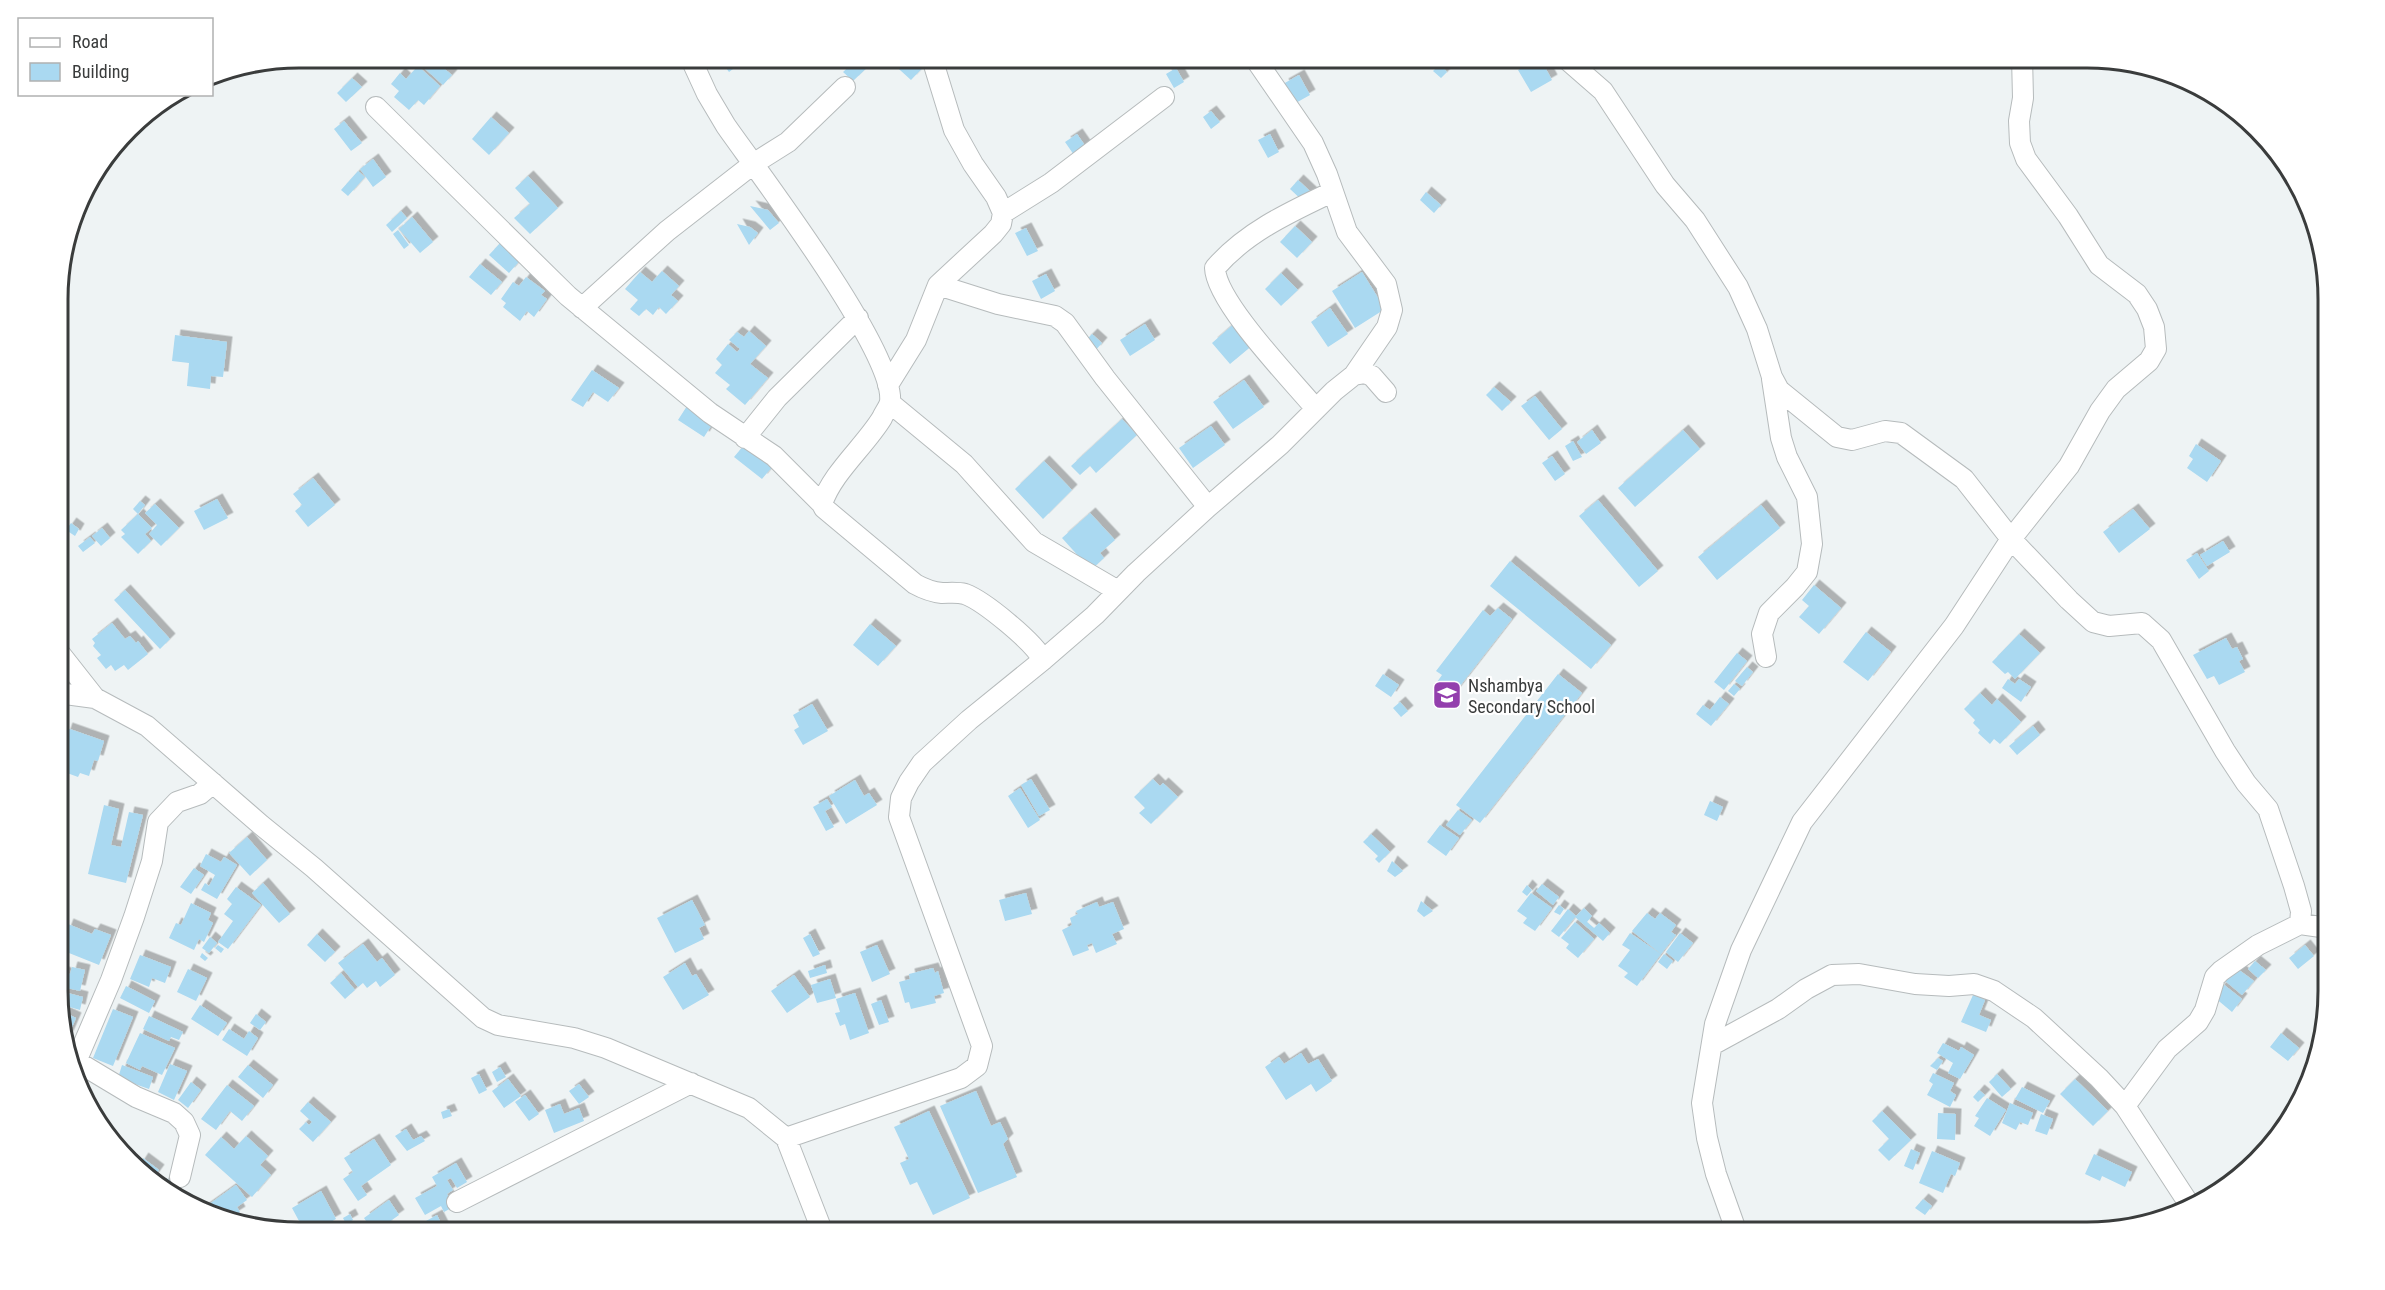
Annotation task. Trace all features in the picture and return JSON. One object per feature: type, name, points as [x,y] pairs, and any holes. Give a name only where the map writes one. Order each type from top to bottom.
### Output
[{"type":"street","points":[[695,68],[707,94],[858,318],[889,394],[964,464],[1034,542],[1118,591]]},
{"type":"street","points":[[822,504],[830,488],[871,434],[916,340],[938,285],[1001,224],[1003,213],[996,197],[954,130],[935,68]]},
{"type":"street","points":[[786,1138],[961,1078],[977,1066],[982,1046],[899,817],[901,798],[922,763],[969,720],[1044,660],[1208,507],[1280,445],[1354,375],[1387,327],[1392,310],[1386,284],[1347,232],[1327,174],[1312,144],[1261,68]]},
{"type":"street","points":[[1577,68],[1603,91],[1665,185],[1695,220],[1738,287],[1757,330],[1772,377],[1781,438],[1787,457],[1807,497],[1812,544],[1807,572],[1769,613],[1762,634],[1766,657]]},
{"type":"street","points":[[1733,1222],[1716,1173],[1707,1138],[1702,1103],[1715,1024],[1741,950],[1802,822],[1954,626],[2011,539],[2069,466],[2100,411],[2116,389],[2150,361],[2156,349],[2154,327],[2147,309],[2137,294],[2099,266],[2068,216],[2026,159],[2020,142],[2019,121],[2023,98],[2022,68]]},
{"type":"street","points":[[582,308],[667,231],[753,164],[788,142],[844,87]]},
{"type":"street","points":[[1003,213],[1051,183],[1164,97]]},
{"type":"street","points":[[376,107],[542,272],[582,308],[710,413],[774,456],[843,525],[915,584],[926,590],[942,593],[955,592],[976,600],[1032,644],[1044,660]]},
{"type":"street","points":[[1316,409],[1238,316],[1218,285],[1215,268],[1250,236],[1290,211],[1332,192]]},
{"type":"street","points":[[938,285],[998,304],[1055,316],[1065,323],[1105,378],[1208,507]]},
{"type":"street","points":[[746,438],[777,398],[858,318]]},
{"type":"street","points":[[1354,375],[1365,373],[1372,376],[1386,392]]},
{"type":"street","points":[[1772,377],[1779,390],[1837,437],[1852,440],[1891,430],[1901,433],[1964,480],[2011,539],[2093,622],[2109,626],[2142,624],[2161,640],[2225,751],[2246,783],[2268,809],[2301,911],[2300,924]]},
{"type":"street","points":[[68,664],[95,698]]},
{"type":"street","points":[[68,694],[95,698],[147,726],[314,868],[483,1018],[498,1025],[574,1038],[595,1045],[748,1108],[786,1138],[820,1222]]},
{"type":"street","points":[[77,1058],[111,980],[134,917],[152,861],[158,822],[177,801],[200,794],[213,783]]},
{"type":"street","points":[[2125,1106],[2167,1049],[2198,1022],[2205,1010],[2215,978],[2221,971],[2258,945],[2300,924],[2318,927]]},
{"type":"street","points":[[1712,1045],[1778,1010],[1806,989],[1832,975],[1859,974],[1915,984],[1949,986],[1974,984],[1994,991],[2034,1018],[2099,1078],[2125,1106],[2186,1200]]},
{"type":"street","points":[[80,1066],[136,1097],[174,1113],[184,1122],[190,1135],[188,1153],[180,1177]]},
{"type":"street","points":[[457,1202],[691,1083]]},
{"type":"building","points":[[416,68],[420,68],[440,86],[424,105],[418,100],[409,110],[394,97],[399,91],[391,84],[400,73],[406,79]]},
{"type":"building","points":[[424,68],[443,68],[452,75],[443,85]]},
{"type":"building","points":[[847,68],[867,68],[853,81],[843,72]]},
{"type":"building","points":[[898,68],[922,68],[911,80]]},
{"type":"building","points":[[1176,68],[1184,82],[1174,88],[1166,74]]},
{"type":"building","points":[[1436,68],[1444,68],[1447,72],[1441,78],[1433,71]]},
{"type":"building","points":[[1545,68],[1552,80],[1531,92],[1518,70]]},
{"type":"building","points":[[1299,75],[1310,95],[1294,104],[1283,84]]},
{"type":"building","points":[[352,78],[362,87],[346,102],[337,93]]},
{"type":"building","points":[[1211,111],[1220,122],[1211,129],[1203,117]]},
{"type":"building","points":[[491,117],[509,133],[489,155],[472,139]]},
{"type":"building","points":[[344,121],[362,143],[351,151],[334,129]]},
{"type":"building","points":[[1077,134],[1086,147],[1074,155],[1065,142]]},
{"type":"building","points":[[1270,134],[1279,152],[1268,158],[1258,140]]},
{"type":"building","points":[[373,159],[386,177],[373,187],[360,169]]},
{"type":"building","points":[[358,171],[365,177],[348,196],[341,190]]},
{"type":"building","points":[[528,176],[558,208],[530,234],[514,218],[530,204],[515,188]]},
{"type":"building","points":[[1298,180],[1313,194],[1305,203],[1290,189]]},
{"type":"building","points":[[1426,192],[1441,205],[1434,213],[1420,200]]},
{"type":"building","points":[[750,206],[768,210],[779,223],[770,230]]},
{"type":"building","points":[[401,211],[407,218],[392,232],[386,225]]},
{"type":"building","points":[[412,217],[433,242],[420,253],[399,229]]},
{"type":"building","points":[[737,224],[750,227],[758,233],[749,245]]},
{"type":"building","points":[[1295,226],[1312,242],[1297,258],[1280,242]]},
{"type":"building","points":[[1026,228],[1038,251],[1027,256],[1015,233]]},
{"type":"building","points":[[398,230],[409,245],[404,249],[393,234]]},
{"type":"building","points":[[503,240],[523,257],[509,273],[489,255]]},
{"type":"building","points":[[480,264],[502,282],[491,295],[469,277]]},
{"type":"building","points":[[662,271],[679,286],[671,295],[678,301],[666,314],[659,307],[653,315],[646,309],[639,316],[630,309],[638,300],[625,289],[640,272],[652,282]]},
{"type":"building","points":[[1362,272],[1385,309],[1355,328],[1332,291]]},
{"type":"building","points":[[1281,273],[1298,290],[1281,306],[1265,289]]},
{"type":"building","points":[[1046,274],[1055,291],[1041,299],[1032,281]]},
{"type":"building","points":[[526,277],[545,291],[541,295],[547,299],[534,317],[527,311],[520,321],[503,307],[506,303],[501,299],[513,282],[519,286]]},
{"type":"building","points":[[1330,308],[1348,334],[1328,347],[1311,322]]},
{"type":"building","points":[[1236,322],[1254,344],[1230,364],[1212,343]]},
{"type":"building","points":[[1145,324],[1155,340],[1130,356],[1120,340]]},
{"type":"building","points":[[749,331],[766,346],[750,364],[768,378],[745,405],[726,389],[730,385],[715,373],[722,365],[716,359],[728,344],[737,352],[740,349],[729,340],[737,332],[744,337]]},
{"type":"building","points":[[1092,334],[1102,343],[1095,351],[1085,341]]},
{"type":"building","points":[[175,335],[227,342],[223,377],[211,376],[210,389],[187,386],[189,363],[172,361]]},
{"type":"building","points":[[592,370],[619,388],[608,402],[593,392],[583,407],[571,400]]},
{"type":"building","points":[[1244,380],[1264,407],[1233,429],[1213,402]]},
{"type":"building","points":[[1494,387],[1511,402],[1502,411],[1486,395]]},
{"type":"building","points":[[1535,396],[1562,429],[1549,440],[1521,406]]},
{"type":"building","points":[[687,406],[713,423],[704,437],[678,420]]},
{"type":"building","points":[[1122,419],[1137,435],[1096,473],[1090,466],[1080,475],[1071,466]]},
{"type":"building","points":[[1211,426],[1225,445],[1193,468],[1179,448]]},
{"type":"building","points":[[1592,430],[1601,443],[1586,454],[1577,442]]},
{"type":"building","points":[[1683,430],[1700,449],[1635,507],[1618,488]]},
{"type":"building","points":[[1573,441],[1582,457],[1573,461],[1565,446]]},
{"type":"building","points":[[2196,444],[2221,461],[2207,482],[2187,468],[2193,459],[2189,456]]},
{"type":"building","points":[[744,445],[772,467],[762,479],[734,457]]},
{"type":"building","points":[[1552,456],[1565,474],[1555,481],[1542,463]]},
{"type":"building","points":[[1044,461],[1072,490],[1043,519],[1015,489]]},
{"type":"building","points":[[313,478],[335,505],[308,527],[295,511],[302,505],[293,494]]},
{"type":"building","points":[[217,499],[228,518],[204,530],[194,511]]},
{"type":"building","points":[[1598,500],[1658,571],[1639,587],[1579,516]]},
{"type":"building","points":[[140,501],[145,505],[138,514],[133,509]]},
{"type":"building","points":[[155,504],[179,528],[161,546],[149,534],[157,525],[145,513]]},
{"type":"building","points":[[1761,505],[1780,528],[1717,580],[1698,557]]},
{"type":"building","points":[[2133,509],[2150,529],[2119,553],[2103,532]]},
{"type":"building","points":[[1090,513],[1115,540],[1100,553],[1104,558],[1091,570],[1062,538]]},
{"type":"building","points":[[138,514],[152,528],[145,534],[151,541],[138,554],[121,537],[125,534],[121,530]]},
{"type":"building","points":[[71,523],[79,529],[75,536],[68,531]]},
{"type":"building","points":[[102,528],[110,538],[101,546],[92,536]]},
{"type":"building","points":[[90,537],[95,543],[83,552],[78,546]]},
{"type":"building","points":[[2223,541],[2230,552],[2207,566],[2200,555]]},
{"type":"building","points":[[2197,553],[2209,571],[2199,579],[2186,560]]},
{"type":"building","points":[[1510,561],[1611,645],[1591,669],[1490,586]]},
{"type":"building","points":[[1814,585],[1841,608],[1819,634],[1799,617],[1809,606],[1802,600]]},
{"type":"building","points":[[125,590],[170,639],[160,649],[114,600]]},
{"type":"building","points":[[1498,608],[1512,619],[1453,695],[1437,682],[1442,675],[1436,671],[1483,610],[1490,616]]},
{"type":"building","points":[[112,623],[125,639],[130,636],[136,643],[138,641],[148,654],[128,670],[124,665],[115,671],[111,665],[106,669],[97,658],[101,655],[93,646],[95,643],[92,639]]},
{"type":"building","points":[[870,624],[896,646],[878,666],[853,645]]},
{"type":"building","points":[[1866,632],[1891,652],[1868,681],[1843,662]]},
{"type":"building","points":[[2019,634],[2040,653],[2015,679],[2008,672],[2005,674],[1992,662]]},
{"type":"building","points":[[2226,638],[2232,649],[2237,647],[2243,659],[2239,661],[2245,672],[2219,685],[2214,676],[2207,679],[2193,655]]},
{"type":"building","points":[[1737,653],[1747,661],[1724,690],[1714,682]]},
{"type":"building","points":[[1747,667],[1753,672],[1742,686],[1735,681]]},
{"type":"building","points":[[1383,674],[1399,685],[1391,697],[1375,686]]},
{"type":"building","points":[[1558,674],[1582,693],[1480,823],[1456,805]]},
{"type":"building","points":[[2008,679],[2015,684],[2019,679],[2031,687],[2021,702],[2002,688]]},
{"type":"building","points":[[1734,684],[1740,689],[1734,696],[1728,691]]},
{"type":"building","points":[[1980,693],[1992,705],[1997,699],[2021,722],[2000,744],[1994,739],[1990,744],[1978,733],[1980,730],[1973,723],[1975,720],[1964,709]]},
{"type":"building","points":[[1720,697],[1729,704],[1711,726],[1696,714],[1703,705],[1710,710]]},
{"type":"building","points":[[1400,702],[1408,711],[1401,717],[1393,708]]},
{"type":"building","points":[[812,704],[828,731],[803,745],[794,730],[799,727],[793,715]]},
{"type":"building","points":[[2033,726],[2040,735],[2017,755],[2009,746]]},
{"type":"building","points":[[68,728],[104,741],[98,761],[94,760],[89,776],[80,773],[78,777],[68,773]]},
{"type":"building","points":[[1031,779],[1050,810],[1039,816],[1021,785]]},
{"type":"building","points":[[1153,779],[1160,786],[1163,783],[1178,797],[1151,824],[1139,813],[1145,808],[1134,797]]},
{"type":"building","points":[[855,780],[864,796],[869,793],[877,805],[846,824],[829,796]]},
{"type":"building","points":[[1020,788],[1040,820],[1028,828],[1008,796]]},
{"type":"building","points":[[827,799],[832,807],[825,811],[834,827],[826,831],[813,807]]},
{"type":"building","points":[[1710,801],[1723,807],[1717,821],[1704,815]]},
{"type":"building","points":[[104,805],[119,809],[111,845],[121,847],[129,812],[143,815],[126,883],[88,874]]},
{"type":"building","points":[[1458,810],[1472,820],[1460,835],[1446,825]]},
{"type":"building","points":[[1440,825],[1459,838],[1446,856],[1427,842]]},
{"type":"building","points":[[1371,834],[1390,852],[1379,863],[1375,859],[1378,856],[1363,842]]},
{"type":"building","points":[[247,837],[267,860],[250,876],[229,853]]},
{"type":"building","points":[[206,854],[221,862],[224,857],[237,865],[217,899],[201,890],[205,883],[209,886],[215,875],[200,866]]},
{"type":"building","points":[[1392,861],[1403,871],[1395,877],[1387,871]]},
{"type":"building","points":[[194,868],[204,875],[191,894],[180,887]]},
{"type":"building","points":[[263,883],[290,914],[279,923],[252,893]]},
{"type":"building","points":[[1542,884],[1559,897],[1553,905],[1536,891]]},
{"type":"building","points":[[1527,885],[1532,890],[1527,896],[1522,892]]},
{"type":"building","points":[[236,887],[261,905],[228,949],[218,942],[233,921],[224,914],[232,904],[227,899]]},
{"type":"building","points":[[1026,893],[1032,914],[1005,921],[999,900]]},
{"type":"building","points":[[1531,893],[1552,908],[1535,931],[1523,923],[1527,918],[1517,911]]},
{"type":"building","points":[[692,900],[705,925],[699,928],[704,939],[675,953],[657,918]]},
{"type":"building","points":[[1421,901],[1433,911],[1424,917],[1417,911]]},
{"type":"building","points":[[1097,902],[1099,907],[1113,902],[1124,929],[1112,934],[1117,944],[1096,953],[1092,943],[1087,945],[1089,950],[1073,956],[1062,930],[1072,925],[1070,918],[1078,914],[1076,911]]},
{"type":"building","points":[[191,903],[211,913],[208,920],[213,923],[204,942],[199,939],[194,950],[169,938],[176,923],[181,925]]},
{"type":"building","points":[[1559,905],[1564,909],[1560,915],[1554,912]]},
{"type":"building","points":[[1584,908],[1592,916],[1587,922],[1594,928],[1599,923],[1610,933],[1603,941],[1575,917]]},
{"type":"building","points":[[1568,909],[1576,916],[1559,937],[1551,931]]},
{"type":"building","points":[[1647,913],[1655,919],[1660,913],[1676,925],[1671,932],[1676,935],[1661,954],[1632,931]]},
{"type":"building","points":[[1575,922],[1594,939],[1578,958],[1566,948],[1569,944],[1561,938]]},
{"type":"building","points":[[68,924],[92,934],[95,929],[111,935],[99,965],[68,953]]},
{"type":"building","points":[[1630,933],[1661,954],[1637,986],[1624,977],[1628,973],[1618,966],[1630,950],[1622,945]]},
{"type":"building","points":[[1680,933],[1693,943],[1678,962],[1666,952]]},
{"type":"building","points":[[317,934],[335,952],[325,962],[307,945]]},
{"type":"building","points":[[810,934],[820,954],[813,957],[803,938]]},
{"type":"building","points":[[210,937],[217,943],[209,953],[202,948]]},
{"type":"building","points":[[363,944],[377,962],[382,958],[395,975],[380,987],[376,981],[367,988],[363,983],[358,987],[338,963]]},
{"type":"building","points":[[218,945],[224,949],[221,953],[215,948]]},
{"type":"building","points":[[877,945],[890,974],[872,982],[860,952]]},
{"type":"building","points":[[2305,945],[2314,956],[2298,969],[2289,958]]},
{"type":"building","points":[[202,953],[208,958],[205,961],[200,957]]},
{"type":"building","points":[[1664,954],[1673,961],[1667,969],[1658,962]]},
{"type":"building","points":[[140,955],[171,967],[165,983],[152,978],[149,987],[130,979]]},
{"type":"building","points":[[2255,961],[2266,970],[2258,978],[2248,969]]},
{"type":"building","points":[[685,963],[692,976],[696,974],[709,995],[683,1010],[663,977]]},
{"type":"building","points":[[825,965],[827,973],[810,978],[808,971]]},
{"type":"building","points":[[72,967],[85,970],[80,991],[68,988],[68,973],[70,974]]},
{"type":"building","points":[[2235,967],[2254,981],[2242,995],[2224,980]]},
{"type":"building","points":[[933,968],[935,973],[938,971],[944,993],[934,996],[936,1003],[911,1009],[909,1002],[905,1003],[899,982],[910,979],[909,974]]},
{"type":"building","points":[[188,969],[207,978],[196,1001],[177,992]]},
{"type":"building","points":[[341,973],[355,990],[345,999],[330,983]]},
{"type":"building","points":[[794,975],[810,997],[787,1013],[771,991]]},
{"type":"building","points":[[830,979],[836,998],[817,1003],[811,985]]},
{"type":"building","points":[[2223,984],[2242,999],[2232,1012],[2214,997]]},
{"type":"building","points":[[126,986],[155,1001],[149,1013],[120,998]]},
{"type":"building","points":[[68,993],[83,997],[80,1010],[68,1007]]},
{"type":"building","points":[[855,993],[869,1033],[850,1040],[845,1024],[840,1026],[835,1013],[840,1012],[836,999]]},
{"type":"building","points":[[1973,995],[1985,1000],[1979,1015],[1991,1020],[1986,1032],[1961,1022]]},
{"type":"building","points":[[881,1000],[889,1022],[879,1025],[871,1004]]},
{"type":"building","points":[[200,1005],[227,1023],[218,1036],[191,1019]]},
{"type":"building","points":[[113,1009],[133,1017],[113,1066],[93,1058]]},
{"type":"building","points":[[68,1014],[76,1018],[71,1030]]},
{"type":"building","points":[[256,1014],[266,1022],[260,1030],[250,1023]]},
{"type":"building","points":[[149,1016],[183,1032],[179,1040],[171,1037],[169,1041],[143,1029]]},
{"type":"building","points":[[229,1029],[244,1039],[249,1031],[258,1038],[247,1056],[222,1040]]},
{"type":"building","points":[[140,1033],[175,1048],[162,1075],[142,1066],[140,1070],[126,1063]]},
{"type":"building","points":[[2281,1033],[2299,1048],[2288,1061],[2270,1047]]},
{"type":"building","points":[[1943,1043],[1959,1051],[1961,1047],[1974,1055],[1960,1079],[1948,1073],[1953,1063],[1937,1053]]},
{"type":"building","points":[[1301,1053],[1308,1064],[1318,1059],[1332,1081],[1316,1092],[1311,1084],[1286,1100],[1265,1067],[1279,1057],[1284,1064]]},
{"type":"building","points":[[1938,1058],[1943,1061],[1937,1070],[1930,1066]]},
{"type":"building","points":[[170,1064],[187,1071],[174,1100],[158,1092]]},
{"type":"building","points":[[122,1065],[153,1077],[149,1089],[118,1078]]},
{"type":"building","points":[[248,1065],[273,1085],[263,1098],[238,1077]]},
{"type":"building","points":[[500,1067],[506,1077],[497,1082],[492,1072]]},
{"type":"building","points":[[1933,1073],[1954,1083],[1950,1091],[1956,1095],[1950,1107],[1927,1095],[1933,1084],[1929,1081]]},
{"type":"building","points":[[479,1074],[487,1090],[479,1094],[471,1078]]},
{"type":"building","points":[[1997,1074],[2011,1089],[2002,1097],[1989,1082]]},
{"type":"building","points":[[508,1079],[521,1096],[504,1108],[492,1091]]},
{"type":"building","points":[[2075,1079],[2108,1111],[2093,1126],[2060,1094]]},
{"type":"building","points":[[191,1082],[201,1090],[188,1108],[178,1100]]},
{"type":"building","points":[[579,1084],[589,1097],[579,1104],[569,1091]]},
{"type":"building","points":[[227,1085],[254,1106],[242,1121],[230,1111],[216,1130],[201,1119]]},
{"type":"building","points":[[2022,1087],[2050,1101],[2043,1113],[2015,1099]]},
{"type":"building","points":[[1979,1090],[1985,1095],[1978,1102],[1973,1097]]},
{"type":"building","points":[[976,1091],[991,1126],[1000,1122],[1008,1139],[1003,1144],[1017,1177],[978,1193],[940,1106]]},
{"type":"building","points":[[525,1095],[539,1114],[529,1121],[515,1102]]},
{"type":"building","points":[[1987,1098],[2006,1110],[1990,1136],[1974,1126],[1979,1118],[1975,1116]]},
{"type":"building","points":[[308,1102],[331,1122],[313,1142],[299,1129],[306,1122],[309,1125],[312,1122],[300,1111]]},
{"type":"building","points":[[2010,1103],[2033,1113],[2028,1125],[2020,1122],[2016,1130],[2002,1123]]},
{"type":"building","points":[[560,1104],[564,1114],[579,1108],[584,1121],[554,1133],[545,1110]]},
{"type":"building","points":[[449,1109],[452,1116],[443,1119],[441,1112]]},
{"type":"building","points":[[929,1111],[970,1198],[933,1215],[917,1182],[910,1185],[900,1163],[909,1159],[894,1127]]},
{"type":"building","points":[[1882,1111],[1911,1140],[1889,1161],[1878,1150],[1889,1139],[1872,1121]]},
{"type":"building","points":[[1938,1113],[1956,1114],[1955,1140],[1937,1139]]},
{"type":"building","points":[[2041,1114],[2053,1119],[2047,1135],[2035,1131]]},
{"type":"building","points":[[406,1129],[413,1140],[421,1136],[425,1141],[407,1151],[395,1136]]},
{"type":"building","points":[[246,1136],[268,1156],[260,1165],[271,1175],[252,1197],[205,1155],[221,1137],[234,1149]]},
{"type":"building","points":[[374,1139],[391,1165],[361,1186],[367,1195],[358,1201],[343,1179],[353,1172],[344,1158]]},
{"type":"building","points":[[1911,1149],[1920,1153],[1913,1170],[1904,1166]]},
{"type":"building","points":[[1932,1151],[1960,1163],[1955,1176],[1951,1174],[1943,1193],[1919,1183]]},
{"type":"building","points":[[2094,1154],[2132,1172],[2125,1187],[2102,1176],[2100,1181],[2085,1174]]},
{"type":"building","points":[[143,1158],[159,1170],[156,1174],[141,1161]]},
{"type":"building","points":[[456,1163],[467,1182],[457,1188],[451,1178],[447,1180],[453,1190],[447,1194],[455,1206],[444,1212],[441,1206],[425,1215],[415,1198],[437,1186],[432,1177]]},
{"type":"building","points":[[166,1178],[176,1184],[175,1187],[170,1184],[165,1180]]},
{"type":"building","points":[[236,1185],[247,1200],[237,1207],[240,1212],[237,1214],[209,1204]]},
{"type":"building","points":[[321,1191],[336,1219],[331,1222],[296,1222],[299,1221],[292,1208]]},
{"type":"building","points":[[1923,1199],[1932,1206],[1925,1215],[1915,1208]]},
{"type":"building","points":[[389,1200],[399,1215],[389,1222],[367,1222],[364,1218]]},
{"type":"building","points":[[350,1214],[353,1220],[345,1222],[343,1218]]},
{"type":"building","points":[[437,1215],[440,1222],[427,1222]]},
{"type":"place","name":"Nshambya Secondary School","points":[[1447,695]]}]
